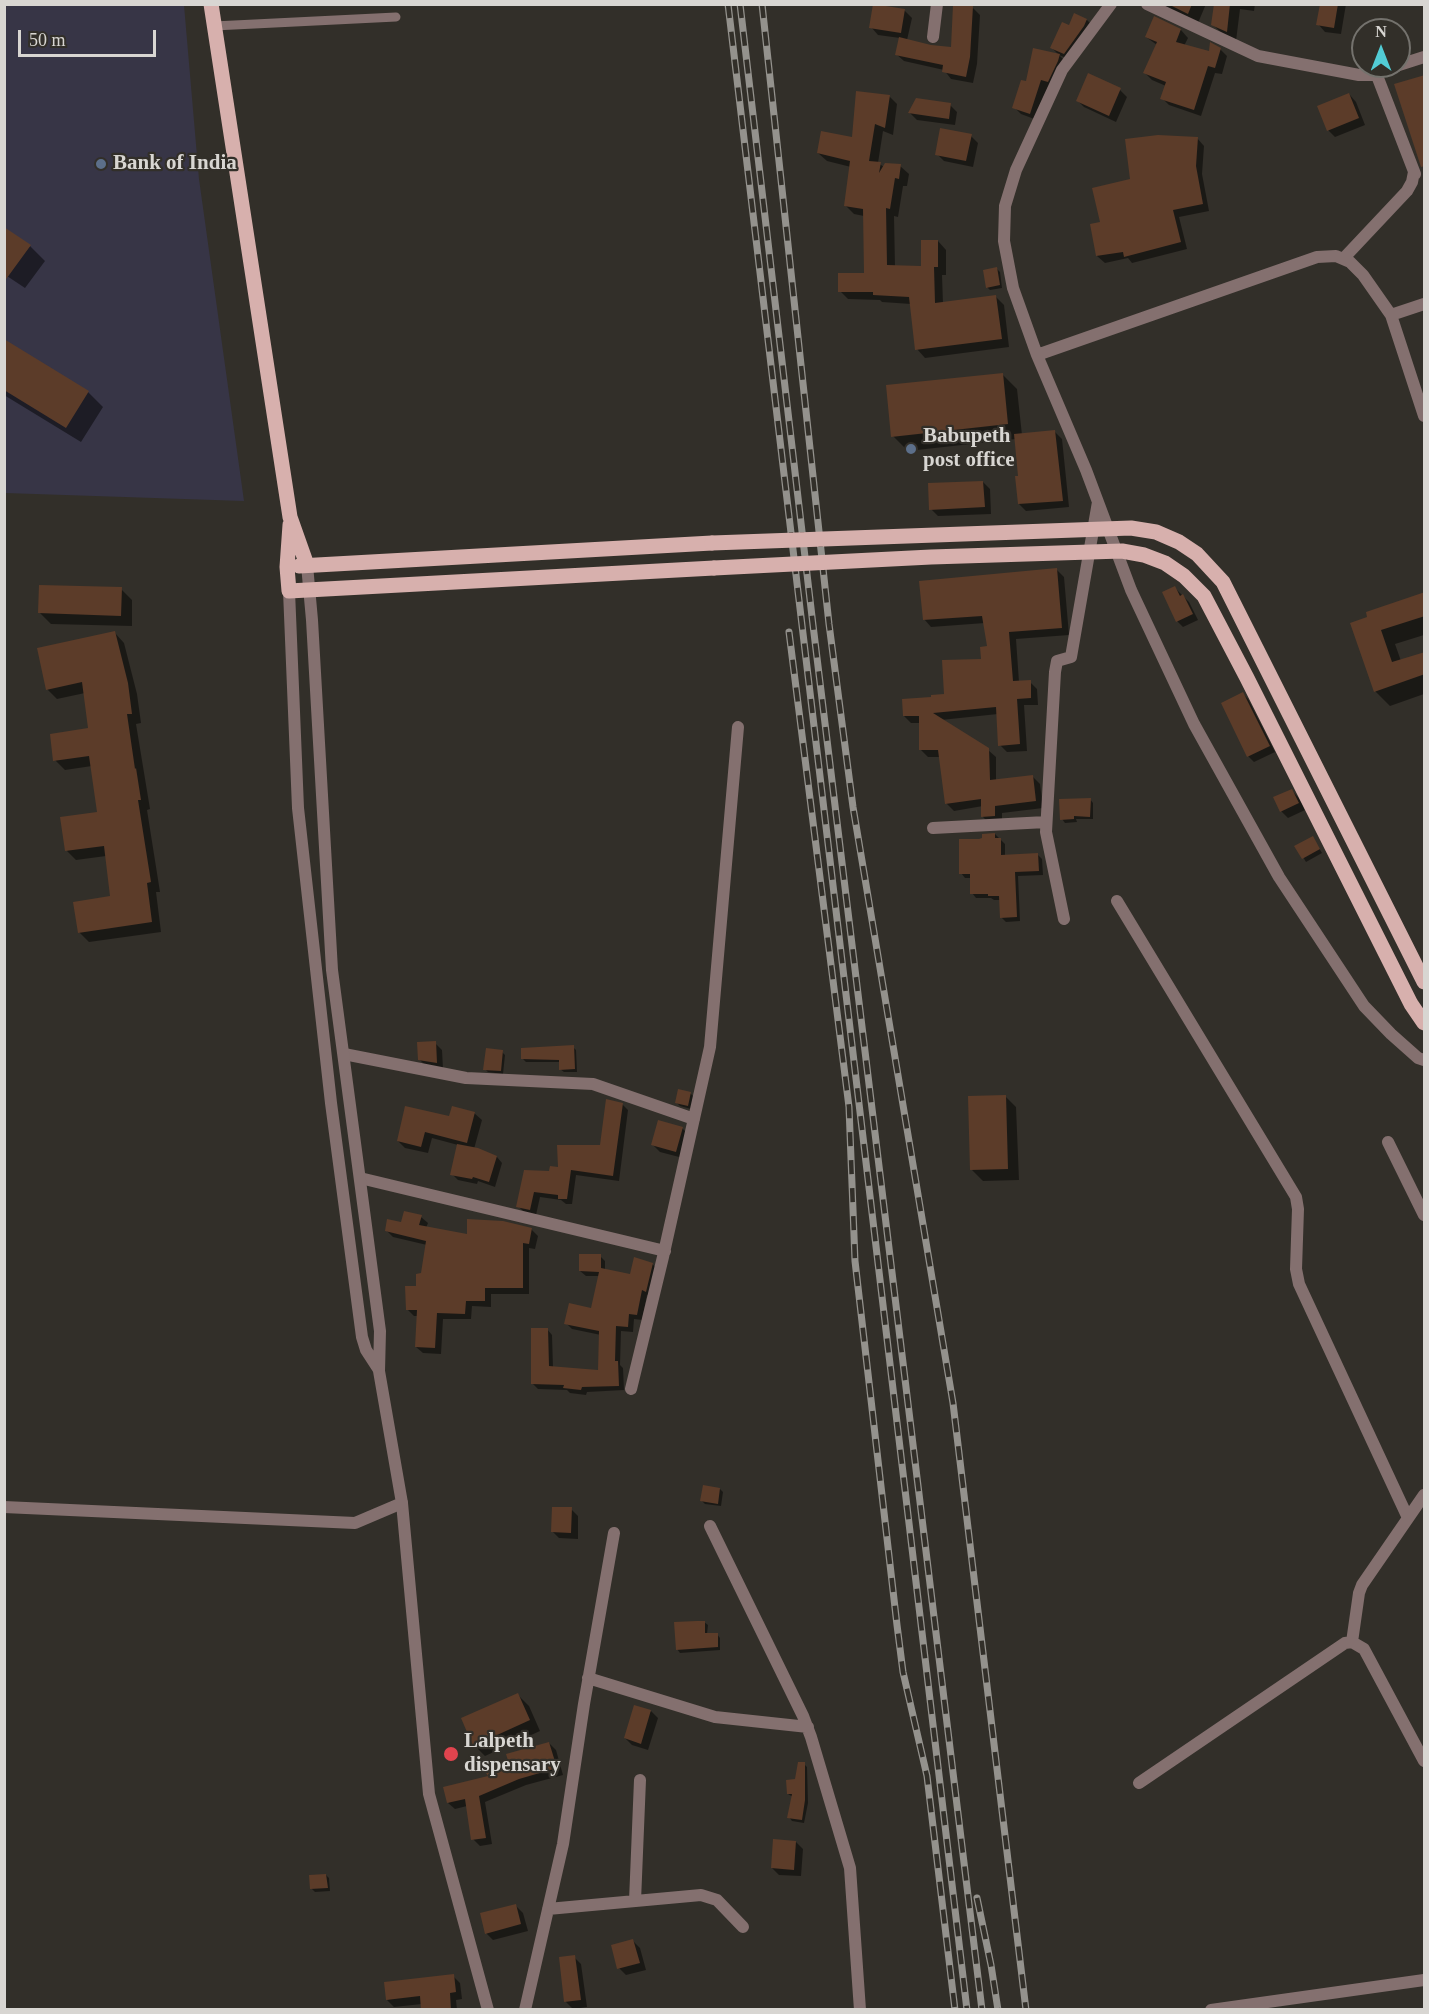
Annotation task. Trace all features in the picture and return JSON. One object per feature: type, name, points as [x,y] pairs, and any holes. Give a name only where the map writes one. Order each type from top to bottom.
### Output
[{"type":"main road","points":[[211,4],[290,517],[307,565]]},
{"type":"main road","points":[[290,517],[287,567],[289,591],[931,557],[1122,551],[1144,555],[1165,563],[1184,576],[1203,596],[1412,1004],[1425,1023]]},
{"type":"main road","points":[[287,567],[712,543],[1131,528],[1156,532],[1179,542],[1197,554],[1223,582],[1425,982]]},
{"type":"street","points":[[933,37],[937,4]]},
{"type":"street","points":[[1111,4],[1062,70],[1016,170],[1005,206],[1004,242],[1013,288],[1037,355],[1098,501],[1131,590],[1194,724],[1279,878],[1364,1006],[1404,1046],[1418,1058],[1425,1060]]},
{"type":"street","points":[[1147,4],[1258,56],[1351,73]]},
{"type":"street","points":[[1343,259],[1407,191],[1414,172],[1420,172],[1379,78]]},
{"type":"street","points":[[1037,355],[1317,257],[1336,256],[1350,262],[1363,275],[1391,315],[1425,416]]},
{"type":"street","points":[[1391,315],[1425,304]]},
{"type":"street","points":[[1064,919],[1047,841],[1046,822],[1056,661],[1071,657],[1098,501]]},
{"type":"street","points":[[307,565],[332,970],[381,1331],[379,1371],[402,1503],[429,1794],[488,2010]]},
{"type":"street","points":[[289,591],[298,808],[330,1103],[362,1337],[366,1350],[379,1371]]},
{"type":"street","points":[[632,1389],[665,1251],[712,1034],[738,727]]},
{"type":"street","points":[[933,828],[1046,822]]},
{"type":"street","points":[[1117,901],[1296,1197],[1298,1209],[1296,1269],[1299,1284],[1408,1518]]},
{"type":"street","points":[[344,1054],[466,1078],[593,1084],[694,1119]]},
{"type":"street","points":[[1388,1142],[1425,1215]]},
{"type":"street","points":[[360,1178],[665,1251]]},
{"type":"street","points":[[1352,1642],[1362,1585],[1425,1495]]},
{"type":"street","points":[[4,1507],[355,1523],[402,1503]]},
{"type":"street","points":[[710,1526],[808,1727],[850,1868],[860,2010]]},
{"type":"street","points":[[525,2010],[563,1844],[588,1678],[614,1533]]},
{"type":"street","points":[[1139,1783],[1345,1643],[1352,1642],[1364,1648],[1425,1761]]},
{"type":"street","points":[[588,1678],[715,1717],[808,1727]]},
{"type":"street","points":[[635,1901],[639,1780]]},
{"type":"street","points":[[548,1909],[701,1895],[717,1900],[743,1927]]},
{"type":"street","points":[[1211,2010],[1425,1980]]},
{"type":"lane","points":[[214,26],[396,17]]},
{"type":"shaded area","points":[[5,5],[184,5],[199,179],[244,501],[5,493]]},
{"type":"building","points":[[873,4],[905,9],[901,33],[869,28]]},
{"type":"building","points":[[1168,4],[1192,4],[1188,14]]},
{"type":"building","points":[[1214,4],[1230,4],[1227,32],[1211,25]]},
{"type":"building","points":[[1320,4],[1338,4],[1334,28],[1316,25]]},
{"type":"building","points":[[953,5],[973,6],[970,57],[966,77],[942,72],[943,65],[895,55],[899,37],[931,45],[951,47]]},
{"type":"building","points":[[1074,13],[1087,19],[1084,26],[1064,54],[1050,48],[1062,22],[1069,25]]},
{"type":"building","points":[[1154,16],[1181,29],[1176,42],[1209,51],[1210,42],[1221,48],[1215,68],[1208,66],[1194,110],[1160,99],[1166,82],[1143,73],[1157,42],[1145,37]]},
{"type":"building","points":[[1033,48],[1060,54],[1048,82],[1041,80],[1030,114],[1012,108],[1021,80],[1026,81]]},
{"type":"building","points":[[1088,73],[1121,88],[1109,116],[1076,101]]},
{"type":"building","points":[[1425,75],[1425,166],[1421,167],[1394,84]]},
{"type":"building","points":[[856,91],[890,95],[885,128],[875,124],[869,161],[881,162],[879,173],[885,163],[901,164],[899,179],[895,178],[890,209],[886,208],[887,265],[921,266],[921,240],[938,240],[938,267],[934,267],[935,303],[996,295],[1002,339],[915,350],[909,297],[873,295],[873,292],[838,292],[838,273],[864,273],[863,209],[844,206],[850,161],[817,153],[821,131],[852,137]]},
{"type":"building","points":[[1349,93],[1359,118],[1327,131],[1317,106]]},
{"type":"building","points":[[916,98],[951,103],[949,119],[908,113]]},
{"type":"building","points":[[940,128],[972,134],[966,161],[935,155]]},
{"type":"building","points":[[1158,135],[1198,137],[1196,166],[1203,204],[1173,210],[1181,242],[1124,257],[1123,252],[1096,256],[1090,224],[1100,222],[1092,188],[1130,179],[1125,139]]},
{"type":"building","points":[[4,227],[31,245],[4,282]]},
{"type":"building","points":[[997,267],[1000,285],[986,288],[983,270]]},
{"type":"building","points":[[4,339],[89,391],[66,428],[4,390]]},
{"type":"building","points":[[1003,373],[1008,424],[891,437],[886,385]]},
{"type":"building","points":[[1055,430],[1063,501],[1018,504],[1014,434]]},
{"type":"building","points":[[983,481],[985,507],[929,510],[928,483]]},
{"type":"building","points":[[1057,568],[1062,628],[1009,632],[1013,681],[1031,680],[1031,698],[1017,699],[1020,744],[998,746],[996,707],[933,713],[989,748],[990,780],[1033,775],[1036,801],[995,806],[995,816],[981,817],[981,799],[945,804],[938,750],[919,750],[919,716],[903,716],[902,699],[944,694],[942,660],[981,659],[980,647],[987,646],[982,616],[923,620],[919,581]]},
{"type":"building","points":[[39,585],[122,587],[121,616],[38,613]]},
{"type":"building","points":[[1175,586],[1180,596],[1183,594],[1193,614],[1176,622],[1162,592]]},
{"type":"building","points":[[1425,592],[1425,616],[1381,630],[1392,662],[1425,652],[1425,674],[1374,692],[1350,623],[1367,617],[1366,612]]},
{"type":"building","points":[[115,631],[128,683],[132,714],[127,714],[151,882],[147,883],[152,922],[78,933],[73,902],[110,896],[104,846],[65,851],[60,817],[97,812],[89,756],[53,761],[50,734],[88,728],[82,682],[46,690],[37,648]]},
{"type":"building","points":[[1243,692],[1270,746],[1247,757],[1221,703]]},
{"type":"building","points":[[1292,789],[1299,803],[1280,812],[1273,797]]},
{"type":"building","points":[[1091,798],[1090,817],[1074,816],[1074,819],[1060,820],[1059,799]]},
{"type":"building","points":[[995,833],[995,838],[1001,838],[1001,855],[1038,853],[1039,871],[1015,872],[1017,917],[1000,918],[999,896],[970,894],[970,874],[959,874],[959,839],[979,839],[982,838],[982,834]]},
{"type":"building","points":[[1313,836],[1320,849],[1302,859],[1294,846]]},
{"type":"building","points":[[436,1041],[437,1063],[418,1060],[417,1042]]},
{"type":"building","points":[[574,1045],[575,1069],[559,1070],[559,1060],[521,1059],[521,1048]]},
{"type":"building","points":[[486,1048],[503,1050],[501,1071],[483,1070]]},
{"type":"building","points":[[678,1089],[691,1092],[688,1106],[675,1103]]},
{"type":"building","points":[[1006,1095],[1008,1169],[970,1170],[968,1096]]},
{"type":"building","points":[[606,1099],[623,1103],[613,1176],[571,1170],[567,1199],[558,1199],[558,1195],[534,1192],[530,1210],[516,1207],[524,1170],[549,1171],[550,1166],[558,1167],[557,1145],[600,1145]]},
{"type":"building","points":[[405,1106],[449,1116],[452,1106],[475,1112],[467,1143],[425,1132],[421,1147],[397,1141]]},
{"type":"building","points":[[658,1120],[683,1127],[676,1152],[651,1145]]},
{"type":"building","points":[[457,1144],[478,1148],[497,1156],[489,1182],[473,1177],[472,1179],[450,1175]]},
{"type":"building","points":[[404,1211],[422,1215],[419,1225],[467,1234],[467,1219],[503,1221],[532,1228],[529,1244],[523,1243],[523,1288],[485,1288],[485,1301],[466,1301],[465,1314],[437,1313],[435,1348],[415,1347],[417,1310],[406,1310],[405,1286],[416,1286],[416,1274],[421,1273],[426,1241],[385,1231],[387,1219],[401,1222]]},
{"type":"building","points":[[579,1254],[601,1254],[601,1268],[630,1274],[634,1257],[653,1263],[646,1292],[642,1290],[637,1315],[629,1314],[628,1327],[616,1326],[615,1361],[618,1361],[619,1386],[582,1387],[581,1390],[563,1388],[564,1385],[531,1384],[531,1328],[548,1328],[549,1366],[598,1370],[599,1331],[564,1324],[569,1303],[591,1308],[599,1272],[579,1271]]},
{"type":"building","points":[[703,1485],[720,1488],[718,1504],[700,1501]]},
{"type":"building","points":[[552,1507],[572,1507],[571,1533],[551,1532]]},
{"type":"building","points":[[705,1621],[705,1633],[718,1633],[718,1647],[676,1650],[674,1622]]},
{"type":"building","points":[[518,1693],[530,1720],[473,1746],[461,1718]]},
{"type":"building","points":[[634,1705],[651,1710],[641,1744],[624,1738]]},
{"type":"building","points":[[549,1742],[557,1768],[519,1779],[479,1796],[486,1838],[471,1840],[465,1799],[447,1803],[443,1787],[488,1776],[486,1773],[509,1764],[506,1754]]},
{"type":"building","points":[[798,1762],[805,1762],[805,1800],[802,1820],[787,1818],[792,1794],[787,1794],[786,1780],[795,1779]]},
{"type":"building","points":[[773,1839],[796,1841],[794,1870],[771,1868]]},
{"type":"building","points":[[326,1874],[328,1888],[310,1889],[309,1875]]},
{"type":"building","points":[[516,1904],[521,1924],[485,1934],[480,1913]]},
{"type":"building","points":[[633,1939],[640,1963],[617,1969],[611,1945]]},
{"type":"building","points":[[575,1955],[581,2000],[564,2002],[559,1957]]},
{"type":"building","points":[[454,1974],[456,1992],[450,1993],[451,2010],[421,2010],[420,1996],[386,2000],[384,1982]]},
{"type":"railway","points":[[728,4],[967,2010]]},
{"type":"railway","points":[[740,4],[813,625],[982,2010]]},
{"type":"railway","points":[[762,4],[829,624],[853,807],[953,1403],[1026,2010]]},
{"type":"railway","points":[[789,632],[849,1107],[855,1261],[897,1625],[903,1672],[927,1776],[955,2010]]},
{"type":"railway","points":[[977,1898],[998,2010]]},
{"type":"place","name":"Bank of India","points":[[101,164]]},
{"type":"place","name":"Babupeth post office","points":[[911,449]]},
{"type":"place","name":"Lalpeth dispensary","points":[[451,1754]]}]
